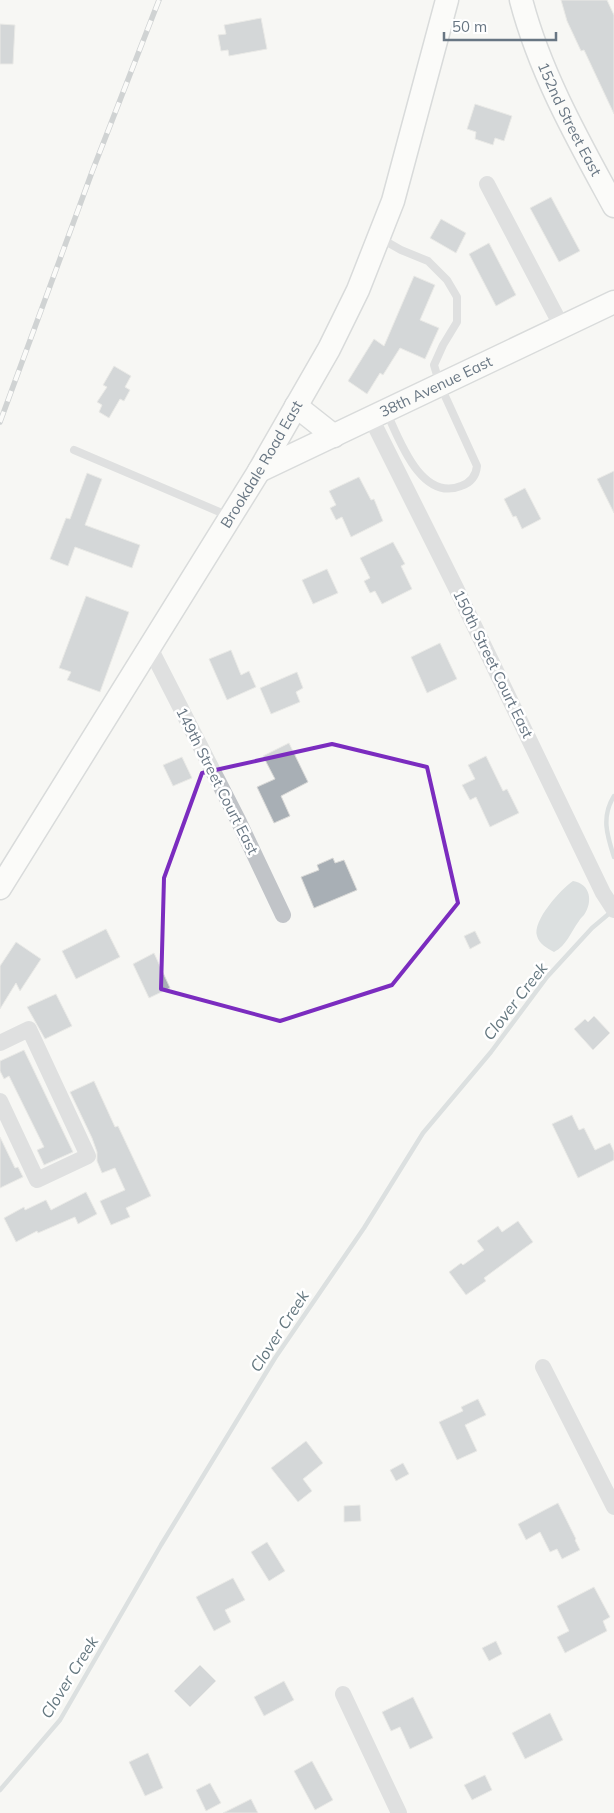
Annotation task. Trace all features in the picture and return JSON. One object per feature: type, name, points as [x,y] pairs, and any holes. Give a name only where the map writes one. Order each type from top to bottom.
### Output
[{"type":"main road","name":"152nd Street East","points":[[521,0],[529,30],[547,76],[614,206]]},
{"type":"main road","name":"Brookdale Road East","points":[[0,888],[259,471],[329,349],[354,299],[380,238],[393,201],[447,2]]},
{"type":"main road","name":"38th Avenue East","points":[[259,471],[614,302]]},
{"type":"main road","points":[[296,406],[334,436]]},
{"type":"street","points":[[487,184],[562,327]]},
{"type":"street","name":"150th Street Court East","points":[[379,415],[456,588],[603,893],[614,910]]},
{"type":"street","name":"149th Street Court East","points":[[150,648],[238,820],[283,915]]},
{"type":"street","points":[[0,1043],[29,1029],[88,1156],[37,1180],[0,1101]]},
{"type":"street","points":[[543,1367],[614,1507]]},
{"type":"street","points":[[343,1694],[399,1813]]},
{"type":"lane","points":[[379,415],[415,469],[432,483],[449,488],[458,487],[467,484],[473,478],[477,466],[440,385],[434,365],[457,322],[457,298],[447,280],[428,261],[401,250],[380,238]]},
{"type":"lane","points":[[74,450],[176,492],[230,517]]},
{"type":"highlighted area","points":[[332,744],[427,767],[458,903],[392,985],[280,1021],[161,989],[164,878],[202,773]]},
{"type":"shaded area","points":[[573,881],[584,886],[587,890],[589,905],[565,942],[554,952],[544,946],[537,936],[539,922],[549,906]]},
{"type":"building","points":[[561,0],[607,0],[614,15],[614,114],[584,50],[581,51],[567,21]]},
{"type":"building","points":[[261,18],[267,49],[229,56],[228,50],[221,51],[218,35],[226,34],[224,25]]},
{"type":"building","points":[[0,24],[15,25],[13,64],[0,64]]},
{"type":"building","points":[[475,104],[512,116],[504,141],[495,138],[493,145],[475,139],[476,132],[467,129]]},
{"type":"building","points":[[551,197],[580,251],[559,262],[530,208]]},
{"type":"building","points":[[441,219],[466,233],[456,253],[430,238]]},
{"type":"building","points":[[489,243],[516,295],[496,306],[469,254]]},
{"type":"building","points":[[414,276],[435,285],[420,320],[439,328],[425,359],[400,348],[383,375],[380,373],[367,394],[348,381],[374,339],[384,346]]},
{"type":"building","points":[[114,366],[131,376],[125,387],[130,390],[124,401],[120,399],[109,418],[99,412],[102,405],[97,402],[107,387],[103,385]]},
{"type":"building","points":[[614,471],[614,513],[597,479]]},
{"type":"building","points":[[87,473],[102,479],[85,525],[140,545],[132,568],[75,547],[68,566],[50,559],[66,518],[70,519]]},
{"type":"building","points":[[359,477],[371,500],[374,499],[383,521],[351,537],[342,517],[336,520],[330,508],[336,505],[329,491]]},
{"type":"building","points":[[525,488],[541,519],[522,529],[516,516],[513,517],[504,499]]},
{"type":"building","points":[[393,542],[405,564],[401,566],[412,589],[382,604],[375,591],[370,593],[364,581],[370,578],[360,558]]},
{"type":"building","points":[[327,569],[338,593],[313,604],[302,580]]},
{"type":"building","points":[[86,596],[129,612],[100,692],[67,680],[71,672],[59,668]]},
{"type":"building","points":[[440,643],[457,679],[427,693],[411,657]]},
{"type":"building","points":[[231,650],[241,675],[249,671],[256,687],[227,700],[209,659]]},
{"type":"building","points":[[297,672],[303,688],[296,692],[300,702],[271,714],[260,688]]},
{"type":"building","points":[[289,743],[308,782],[281,796],[290,816],[274,823],[257,787],[275,779],[263,756]]},
{"type":"building","points":[[486,756],[503,791],[507,789],[519,813],[490,827],[476,797],[470,800],[462,785],[475,779],[468,765]]},
{"type":"building","points":[[182,757],[192,778],[173,786],[163,765]]},
{"type":"building","points":[[333,858],[335,863],[344,860],[357,890],[314,908],[301,877],[319,870],[317,865]]},
{"type":"building","points":[[106,929],[120,957],[76,979],[62,951]]},
{"type":"building","points":[[475,931],[481,943],[470,949],[464,936]]},
{"type":"building","points":[[16,942],[41,959],[20,991],[16,983],[0,1009],[0,966]]},
{"type":"building","points":[[154,953],[170,988],[149,998],[133,964]]},
{"type":"building","points":[[56,994],[72,1026],[45,1039],[27,1007]]},
{"type":"building","points":[[594,1016],[610,1033],[593,1050],[574,1029],[585,1019],[588,1022]]},
{"type":"building","points":[[24,1050],[73,1152],[44,1165],[37,1150],[44,1147],[9,1076],[4,1079],[0,1071],[0,1061]]},
{"type":"building","points":[[94,1081],[115,1127],[118,1126],[151,1196],[126,1208],[130,1217],[111,1225],[100,1201],[125,1190],[115,1168],[102,1173],[97,1161],[97,1152],[92,1138],[70,1092]]},
{"type":"building","points":[[572,1115],[579,1130],[584,1128],[595,1150],[610,1143],[614,1152],[614,1160],[578,1178],[552,1124]]},
{"type":"building","points":[[0,1137],[15,1168],[18,1167],[23,1177],[0,1188]]},
{"type":"building","points":[[86,1192],[97,1214],[78,1224],[75,1217],[38,1233],[37,1231],[16,1242],[4,1218],[24,1207],[25,1210],[46,1200],[51,1210]]},
{"type":"building","points":[[518,1221],[533,1242],[484,1278],[486,1281],[466,1295],[449,1272],[461,1263],[463,1265],[484,1250],[477,1241],[498,1226],[502,1232]]},
{"type":"building","points":[[478,1399],[486,1415],[465,1425],[477,1451],[457,1460],[439,1422],[463,1411],[461,1407]]},
{"type":"building","points":[[306,1441],[323,1463],[303,1479],[312,1491],[298,1502],[271,1468]]},
{"type":"building","points":[[403,1463],[409,1474],[396,1481],[390,1470]]},
{"type":"building","points":[[558,1503],[580,1550],[562,1559],[557,1549],[550,1552],[540,1532],[526,1540],[518,1524]]},
{"type":"building","points":[[360,1505],[361,1521],[344,1522],[344,1506]]},
{"type":"building","points":[[267,1542],[285,1571],[269,1581],[251,1552]]},
{"type":"building","points":[[233,1578],[245,1600],[225,1610],[231,1622],[214,1631],[196,1597]]},
{"type":"building","points":[[594,1587],[610,1617],[603,1621],[607,1631],[565,1653],[557,1637],[569,1631],[557,1606]]},
{"type":"building","points":[[496,1641],[502,1654],[489,1661],[482,1648]]},
{"type":"building","points":[[200,1665],[216,1681],[190,1707],[174,1691]]},
{"type":"building","points":[[284,1681],[294,1700],[264,1716],[254,1697]]},
{"type":"building","points":[[413,1697],[433,1738],[410,1749],[400,1727],[391,1731],[382,1712]]},
{"type":"building","points":[[550,1713],[563,1740],[525,1759],[512,1733]]},
{"type":"building","points":[[148,1753],[163,1788],[145,1796],[129,1762]]},
{"type":"building","points":[[312,1761],[333,1800],[315,1810],[294,1771]]},
{"type":"building","points":[[485,1775],[492,1790],[472,1800],[464,1785]]},
{"type":"building","points":[[210,1783],[221,1803],[206,1811],[196,1790]]},
{"type":"building","points":[[251,1799],[258,1813],[223,1813]]},
{"type":"waterway","points":[[614,796],[606,819],[607,834],[614,857]]},
{"type":"waterway","name":"Clover Creek","points":[[0,1790],[60,1720],[161,1545],[275,1358],[364,1228],[423,1133],[491,1052],[547,977],[592,928],[611,912]]},
{"type":"railway","points":[[0,422],[92,172],[159,0]]}]
